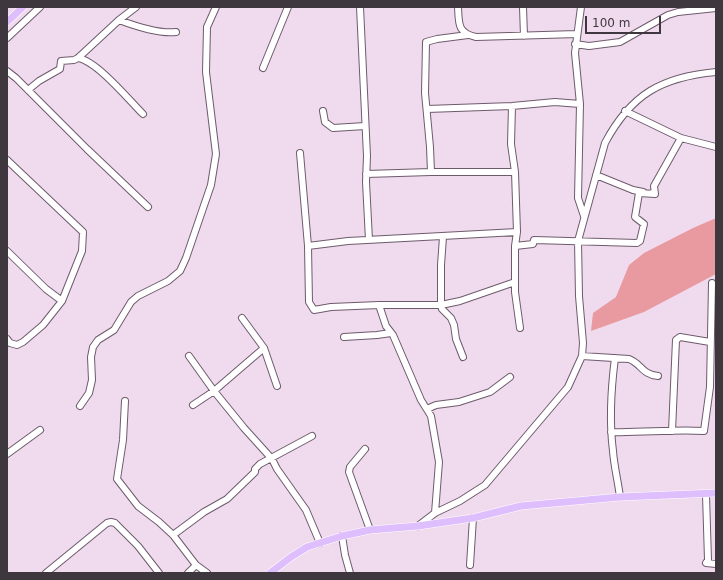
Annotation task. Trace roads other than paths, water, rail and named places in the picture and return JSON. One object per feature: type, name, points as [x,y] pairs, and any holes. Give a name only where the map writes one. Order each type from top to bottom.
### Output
[{"type":"main road","points":[[7,22],[23,7]]},
{"type":"main road","points":[[270,573],[302,550],[342,536],[370,530],[418,526],[472,518],[521,506],[620,497],[706,495],[716,493]]},
{"type":"street","points":[[7,38],[40,7]]},
{"type":"street","points":[[28,90],[39,81],[60,69],[61,61],[74,60],[82,56],[119,20],[136,7]]},
{"type":"street","points":[[80,406],[89,393],[92,380],[91,357],[93,347],[98,340],[114,330],[131,302],[138,296],[168,282],[180,271],[186,258],[211,185],[216,154],[206,72],[207,27],[216,7]]},
{"type":"street","points":[[263,68],[288,7]]},
{"type":"street","points":[[360,7],[369,240]]},
{"type":"street","points":[[458,7],[459,27],[468,35]]},
{"type":"street","points":[[522,7],[524,36]]},
{"type":"street","points":[[581,7],[575,53],[580,104],[578,198],[584,216]]},
{"type":"street","points":[[576,44],[589,46],[620,42],[668,15],[678,12],[716,8]]},
{"type":"street","points":[[119,20],[165,32],[176,32]]},
{"type":"street","points":[[431,172],[425,93],[426,42],[468,35],[524,36],[577,34]]},
{"type":"street","points":[[82,56],[105,75],[143,114]]},
{"type":"street","points":[[7,71],[16,78],[148,207]]},
{"type":"street","points":[[418,526],[435,513],[460,501],[485,485],[568,387],[582,356],[583,344],[579,296],[578,241],[605,143],[612,129],[625,111],[645,94],[664,83],[686,76],[716,72]]},
{"type":"street","points":[[427,109],[512,106],[555,102],[580,104]]},
{"type":"street","points":[[512,106],[512,144],[515,172],[517,232],[515,246],[515,292],[520,328]]},
{"type":"street","points":[[323,111],[325,122],[333,128],[365,126]]},
{"type":"street","points":[[625,111],[682,138],[716,147]]},
{"type":"street","points":[[655,194],[654,186],[682,138]]},
{"type":"street","points":[[300,153],[308,246],[309,302],[314,310],[331,307],[379,305],[441,305],[460,301],[515,282]]},
{"type":"street","points":[[7,160],[83,232],[82,251],[62,301],[43,325],[23,342],[17,345],[10,343],[7,338]]},
{"type":"street","points":[[366,174],[515,172]]},
{"type":"street","points":[[596,175],[633,190],[655,194]]},
{"type":"street","points":[[515,246],[533,244],[534,240],[637,243],[640,241],[644,224],[635,217],[640,193],[655,194]]},
{"type":"street","points":[[308,246],[348,241],[517,232]]},
{"type":"street","points":[[443,237],[441,305],[442,309],[451,318],[454,325],[456,339],[463,357]]},
{"type":"street","points":[[7,251],[46,289],[62,301]]},
{"type":"street","points":[[611,432],[630,433],[704,431],[710,387],[712,283]]},
{"type":"street","points":[[379,305],[386,326],[393,335],[421,400],[431,416],[439,462],[435,513]]},
{"type":"street","points":[[242,318],[264,348],[277,386]]},
{"type":"street","points":[[344,337],[391,333]]},
{"type":"street","points":[[672,431],[676,340],[680,337],[710,342]]},
{"type":"street","points":[[193,405],[214,391],[264,348]]},
{"type":"street","points":[[189,356],[214,391],[244,428],[272,458],[277,469],[306,510],[320,543]]},
{"type":"street","points":[[582,356],[629,359],[636,362],[645,372],[650,375],[658,376]]},
{"type":"street","points":[[615,358],[611,388],[611,432],[620,497]]},
{"type":"street","points":[[427,409],[436,405],[459,402],[490,392],[510,377]]},
{"type":"street","points":[[125,401],[123,440],[117,479],[138,506],[173,535],[196,565],[207,573]]},
{"type":"street","points":[[7,454],[40,430]]},
{"type":"street","points":[[173,535],[204,512],[227,499],[255,472],[255,469],[258,466],[312,436]]},
{"type":"street","points":[[365,449],[350,467],[349,472],[370,530]]},
{"type":"street","points":[[706,495],[708,560],[706,564],[716,564]]},
{"type":"street","points":[[470,565],[472,518]]},
{"type":"street","points":[[46,573],[107,523],[111,522],[115,523],[138,546],[159,573]]},
{"type":"street","points":[[342,536],[350,573]]},
{"type":"street","points":[[188,573],[196,565]]}]
